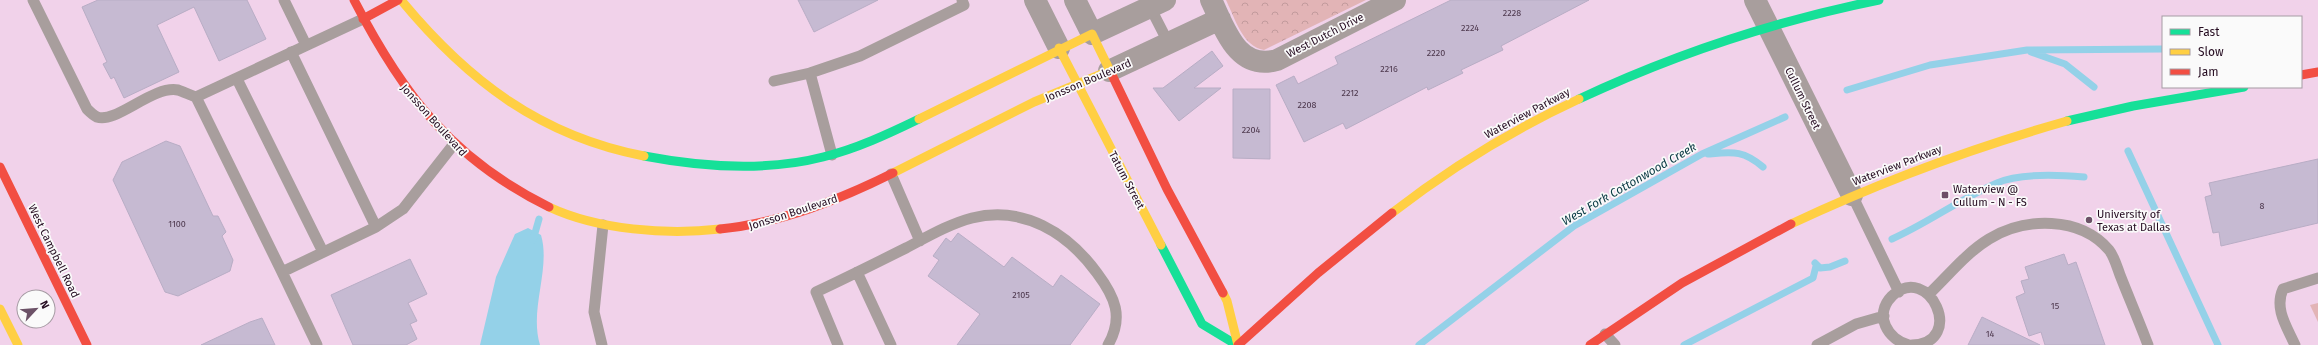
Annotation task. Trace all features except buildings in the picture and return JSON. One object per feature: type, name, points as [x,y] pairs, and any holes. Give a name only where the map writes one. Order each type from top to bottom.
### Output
[{"type":"street","name":"Jonsson Boulevard","points":[[354,0],[387,63],[413,98],[454,144],[473,162],[509,186],[575,218],[603,225],[674,232],[703,232],[737,229],[814,207],[891,174],[1076,83],[1109,71],[1169,44],[1215,9]]},
{"type":"street","points":[[363,19],[399,0],[420,26],[454,60],[502,98],[533,117],[608,149],[648,159],[702,165],[748,167],[787,163],[832,155],[889,133],[1059,48],[1157,4]]},
{"type":"street","name":"Tatum Street","points":[[1035,0],[1076,83],[1202,324],[1238,345]]},
{"type":"street","points":[[1075,0],[1167,189],[1227,302],[1238,345]]},
{"type":"street","name":"West Dutch Drive","points":[[1215,9],[1236,47],[1254,62],[1264,63],[1277,60],[1394,0]]},
{"type":"street","name":"Cullum Street","points":[[1755,0],[1852,195]]},
{"type":"street","name":"Waterview Parkway","points":[[1238,345],[1338,254],[1394,210],[1467,159],[1562,106],[1648,67],[1768,25],[1879,0]]},
{"type":"street","points":[[2302,75],[2318,72]]},
{"type":"street","name":"Waterview Parkway","points":[[1590,345],[1646,305],[1751,243],[1799,218],[1926,165],[2027,133],[2116,109],[2238,88]]},
{"type":"street","name":"West Campbell Road","points":[[0,167],[87,345]]},
{"type":"street","points":[[0,309],[18,345]]},
{"type":"lane","points":[[33,0],[86,109],[96,117],[107,118],[157,94],[168,91],[178,90],[196,97],[317,345]]},
{"type":"lane","points":[[284,0],[306,45]]},
{"type":"lane","points":[[774,81],[810,73],[860,56],[964,5],[962,0]]},
{"type":"lane","points":[[1157,4],[1169,44]]},
{"type":"lane","points":[[196,97],[363,19]]},
{"type":"lane","points":[[291,52],[376,227]]},
{"type":"lane","points":[[810,73],[832,155]]},
{"type":"lane","points":[[237,79],[323,252]]},
{"type":"lane","points":[[282,272],[376,227],[403,209],[454,144]]},
{"type":"lane","points":[[891,174],[920,241]]},
{"type":"lane","points":[[1852,195],[1899,292]]},
{"type":"lane","points":[[838,345],[816,292],[920,241],[972,218],[1007,214],[1026,217],[1054,232],[1078,251],[1093,267],[1109,292],[1116,307],[1116,326],[1108,345]]},
{"type":"lane","points":[[1929,294],[1974,251],[1989,239],[2006,231],[2021,226],[2050,224],[2074,226],[2095,236],[2110,250],[2148,345]]},
{"type":"lane","points":[[602,345],[594,312],[603,225]]},
{"type":"lane","points":[[857,272],[891,345]]},
{"type":"lane","points":[[2296,345],[2281,315],[2278,299],[2283,290],[2318,278]]},
{"type":"lane","points":[[1914,289],[1929,294],[1939,308],[1939,326],[1928,340],[1911,345],[1894,339],[1888,332],[1884,316],[1888,302],[1899,292],[1914,289]]},
{"type":"lane","points":[[1817,345],[1856,324],[1884,316]]},
{"type":"lane","points":[[1605,334],[1615,345]]},
{"type":"green space","points":[[1226,0],[1366,0],[1264,50],[1250,43],[1245,37],[1236,23]]},
{"type":"green space","points":[[2318,303],[2318,322],[2310,305]]},
{"type":"water","points":[[528,228],[541,235],[543,248],[544,261],[537,317],[537,331],[540,345],[480,345],[496,277],[515,234]]},
{"type":"waterway","name":"West Fork Cottonwood Creek","points":[[1847,90],[1930,65],[2027,50],[2162,49]]},
{"type":"waterway","points":[[2031,52],[2065,64],[2094,87]]},
{"type":"waterway","name":"West Fork Cottonwood Creek","points":[[1419,345],[1574,226],[1702,154],[1785,117]]},
{"type":"waterway","points":[[2128,151],[2218,345]]},
{"type":"waterway","points":[[1708,154],[1737,153],[1756,161],[1763,167]]},
{"type":"waterway","points":[[1892,239],[1983,189],[2006,180],[2028,176],[2084,177]]},
{"type":"waterway","points":[[533,240],[539,219]]},
{"type":"waterway","points":[[1815,263],[1820,268],[1830,267],[1845,261]]},
{"type":"waterway","points":[[1684,345],[1813,278],[1816,266]]},
{"type":"traffic: fast","points":[[1579,99],[1689,53],[1726,40],[1840,8],[1879,0]]},
{"type":"traffic: fast","points":[[2067,121],[2133,106],[2238,88]]},
{"type":"traffic: fast","points":[[644,156],[711,165],[779,165],[801,162],[848,150],[884,136],[919,119]]},
{"type":"traffic: fast","points":[[1161,245],[1202,324],[1237,345]]},
{"type":"traffic: slow","points":[[401,0],[426,29],[452,55],[479,79],[508,100],[539,119],[571,134],[606,147],[644,156]]},
{"type":"traffic: slow","points":[[919,119],[1092,34],[1113,77]]},
{"type":"traffic: slow","points":[[1059,48],[1161,245]]},
{"type":"traffic: slow","points":[[893,173],[1034,102],[1109,71]]},
{"type":"traffic: slow","points":[[1392,213],[1414,196],[1482,150],[1530,123],[1579,99]]},
{"type":"traffic: slow","points":[[1791,224],[1858,194],[1961,154],[2067,121]]},
{"type":"traffic: slow","points":[[549,207],[568,215],[589,221],[633,229],[656,231],[699,231],[720,229]]},
{"type":"traffic: slow","points":[[1223,293],[1227,301],[1238,345]]},
{"type":"traffic: slow","points":[[0,309],[18,345]]},
{"type":"traffic: jam","points":[[354,0],[372,34],[392,66],[412,95],[434,121],[484,168],[515,188],[549,207]]},
{"type":"traffic: jam","points":[[363,19],[398,0]]},
{"type":"traffic: jam","points":[[2302,75],[2318,72]]},
{"type":"traffic: jam","points":[[1113,77],[1167,189],[1223,293]]},
{"type":"traffic: jam","points":[[0,167],[87,345]]},
{"type":"traffic: jam","points":[[720,229],[765,222],[809,209],[831,201],[893,173]]},
{"type":"traffic: jam","points":[[1238,345],[1318,273],[1392,213]]},
{"type":"traffic: jam","points":[[1590,345],[1682,283],[1791,224]]},
{"type":"place","name":"Waterview @ Cullum - N - FS","points":[[1945,195]]},
{"type":"place","name":"University of Texas at Dallas","points":[[2089,220]]}]
